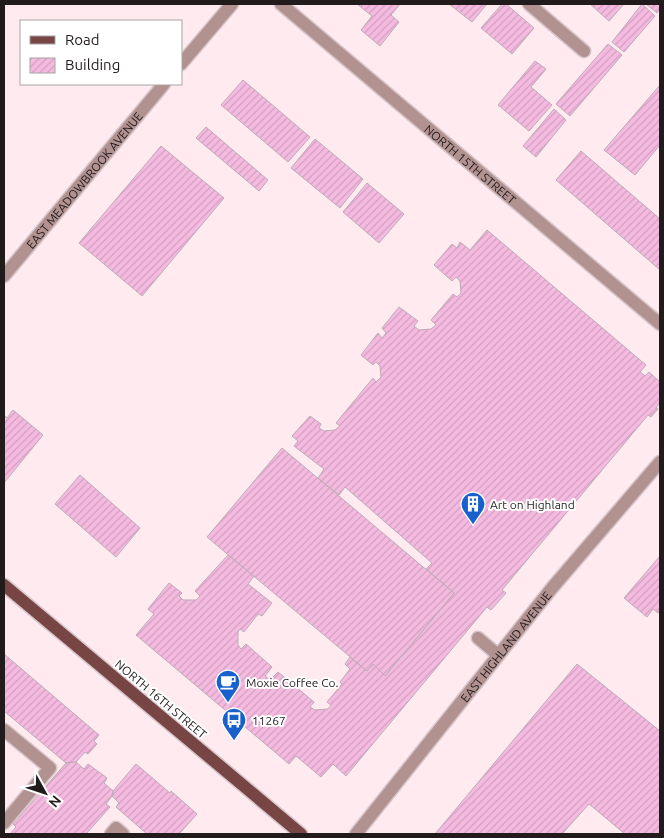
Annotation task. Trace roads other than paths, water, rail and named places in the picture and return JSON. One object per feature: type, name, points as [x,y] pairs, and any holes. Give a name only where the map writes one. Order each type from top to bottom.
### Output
[{"type":"main road","name":"NORTH 16TH STREET","points":[[4,585],[301,834]]},
{"type":"street","points":[[182,63],[232,4]]},
{"type":"street","name":"NORTH 15TH STREET","points":[[281,4],[660,324]]},
{"type":"street","points":[[529,4],[584,51]]},
{"type":"street","name":"EAST MEADOWBROOK AVENUE","points":[[4,276],[163,85]]},
{"type":"street","name":"EAST HIGHLAND AVENUE","points":[[356,834],[552,588],[660,462]]},
{"type":"street","points":[[478,638],[498,655]]},
{"type":"street","points":[[4,730],[50,768],[4,823]]},
{"type":"street","points":[[111,834],[116,828],[123,834]]},
{"type":"place","name":"Art on Highland","points":[[473,525]]},
{"type":"place","name":"Moxie Coffee Co.","points":[[228,703]]},
{"type":"place","name":"11267","points":[[234,741]]}]
